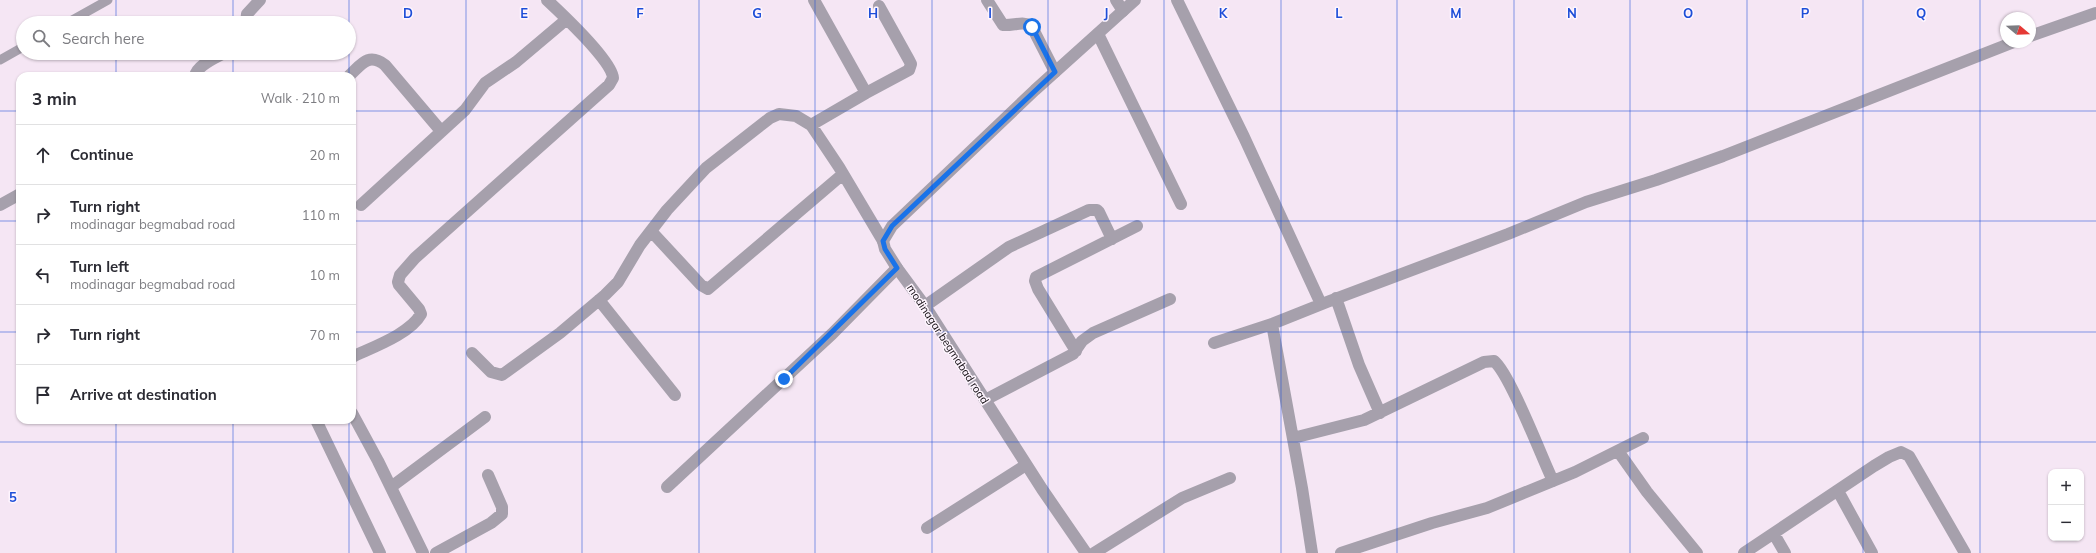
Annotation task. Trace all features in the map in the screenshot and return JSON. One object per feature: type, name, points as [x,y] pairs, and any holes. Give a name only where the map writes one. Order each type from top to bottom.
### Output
[{"type":"street","points":[[247,16],[260,0]]},
{"type":"street","points":[[356,355],[403,332],[417,322],[422,314],[398,282],[400,275],[415,258],[609,85],[613,78],[609,67],[567,19],[547,0]]},
{"type":"street","points":[[814,0],[866,93]]},
{"type":"street","points":[[987,0],[1003,25],[1028,23],[1061,68]]},
{"type":"street","points":[[1116,0],[1123,11]]},
{"type":"street","points":[[1177,0],[1244,137],[1322,304]]},
{"type":"street","points":[[883,241],[892,226],[1133,1]]},
{"type":"street","points":[[472,353],[491,372],[502,375],[560,333],[618,282],[640,245],[706,168],[770,118],[779,114],[796,116],[812,125],[866,93],[905,73],[910,67],[910,60],[879,6]]},
{"type":"street","points":[[2036,34],[2096,13]]},
{"type":"street","points":[[361,205],[465,110],[485,83],[516,62],[567,19]]},
{"type":"street","points":[[1098,34],[1181,204]]},
{"type":"street","points":[[1214,343],[1272,324],[1336,298],[1508,234],[1586,202],[1656,180],[1716,158],[2000,47]]},
{"type":"street","points":[[353,72],[368,59],[377,59],[384,65],[441,131]]},
{"type":"street","points":[[196,72],[202,66],[212,60]]},
{"type":"street","name":"modinagar begmabad road","points":[[812,125],[883,241],[885,249],[897,268],[925,306],[1026,465],[1086,553]]},
{"type":"street","points":[[651,231],[701,285],[708,289],[843,174]]},
{"type":"street","points":[[0,205],[16,196]]},
{"type":"street","points":[[925,306],[1009,247],[1089,210],[1094,209],[1099,212],[1112,239]]},
{"type":"street","points":[[1076,351],[1038,289],[1035,281],[1040,275],[1137,226]]},
{"type":"street","points":[[667,487],[832,334],[897,268]]},
{"type":"street","points":[[1336,298],[1359,365],[1380,413]]},
{"type":"street","points":[[985,400],[1067,358],[1076,351],[1082,341],[1093,333],[1170,299]]},
{"type":"street","points":[[599,300],[675,395]]},
{"type":"street","points":[[1272,324],[1312,553]]},
{"type":"street","points":[[1293,438],[1364,420],[1484,362],[1494,362],[1502,371],[1514,393],[1553,481]]},
{"type":"street","points":[[391,487],[485,417]]},
{"type":"street","points":[[356,421],[391,487],[423,553]]},
{"type":"street","points":[[318,424],[380,553]]},
{"type":"street","points":[[1341,553],[1375,548],[1487,508],[1553,481],[1643,438]]},
{"type":"street","points":[[1618,451],[1647,492],[1696,553]]},
{"type":"street","points":[[1744,553],[1889,457],[1898,453],[1905,453],[1965,553]]},
{"type":"street","points":[[927,528],[1026,465]]},
{"type":"street","points":[[436,553],[491,523],[502,514],[502,507],[488,476]]},
{"type":"street","points":[[1094,553],[1182,498],[1230,478]]},
{"type":"street","points":[[1838,491],[1872,553]]},
{"type":"street","points":[[1774,534],[1785,553]]},
{"type":"lane","points":[[79,16],[108,0]]},
{"type":"lane","points":[[0,60],[16,51]]},
{"type":"route","points":[[784,379],[832,334],[897,268],[885,249],[883,241],[892,226],[1055,72],[1032,27]]}]
